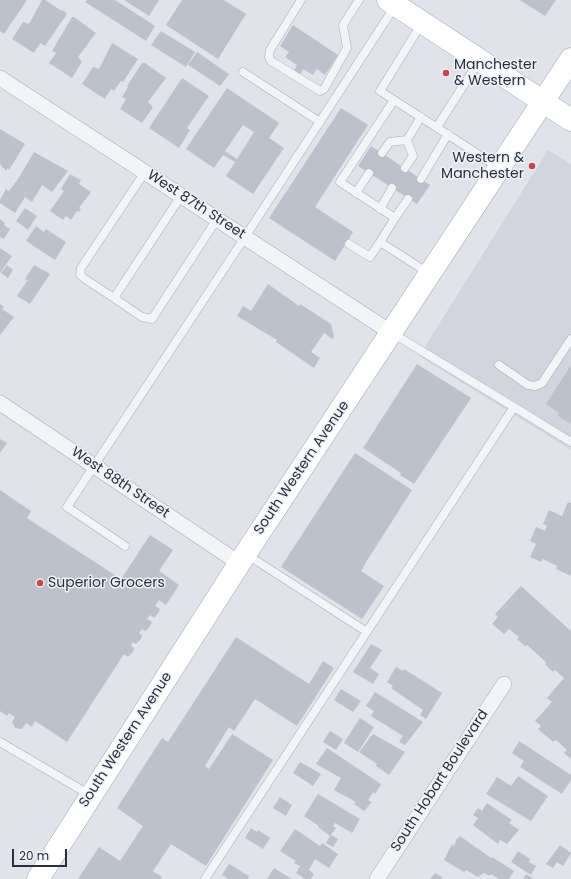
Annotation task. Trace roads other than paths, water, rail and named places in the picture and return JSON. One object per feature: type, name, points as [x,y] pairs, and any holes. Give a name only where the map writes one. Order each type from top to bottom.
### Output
[{"type":"main road","points":[[391,2],[571,120]]},
{"type":"main road","name":"South Western Avenue","points":[[38,879],[242,558],[571,60]]},
{"type":"street","name":"West 87th Street","points":[[0,78],[392,333]]},
{"type":"street","name":"West 88th Street","points":[[0,403],[94,466],[242,558]]},
{"type":"street","name":"South Hobart Boulevard","points":[[377,879],[504,684]]},
{"type":"lane","points":[[301,0],[270,50],[269,57],[271,61],[320,91],[324,89],[347,48],[344,25],[359,0]]},
{"type":"lane","points":[[126,546],[67,507],[320,122],[391,2]]},
{"type":"lane","points":[[422,22],[380,91],[500,168]]},
{"type":"lane","points":[[437,127],[480,60]]},
{"type":"lane","points":[[243,72],[320,122]]},
{"type":"lane","points":[[394,100],[340,182],[395,218]]},
{"type":"lane","points":[[407,140],[421,117]]},
{"type":"lane","points":[[421,180],[448,134]]},
{"type":"lane","points":[[382,154],[390,142],[407,140]]},
{"type":"lane","points":[[405,168],[413,156],[407,140]]},
{"type":"lane","points":[[145,172],[81,268],[80,274],[85,279],[142,317],[152,318],[217,219]]},
{"type":"lane","points":[[356,193],[369,173]]},
{"type":"lane","points":[[380,208],[392,188]]},
{"type":"lane","points":[[114,298],[181,196]]},
{"type":"lane","points":[[350,244],[370,257],[408,199]]},
{"type":"lane","points":[[380,242],[430,274]]},
{"type":"lane","points":[[392,333],[571,442]]},
{"type":"lane","points":[[499,365],[528,385],[535,386],[542,383],[571,338]]},
{"type":"lane","points":[[205,879],[514,407]]},
{"type":"lane","points":[[242,558],[367,632]]},
{"type":"lane","points":[[0,742],[91,796]]},
{"type":"place","name":"Manchester & Western","points":[[446,73]]},
{"type":"place","name":"Western & Manchester","points":[[532,166]]},
{"type":"place","name":"Superior Grocers","points":[[40,583]]}]
